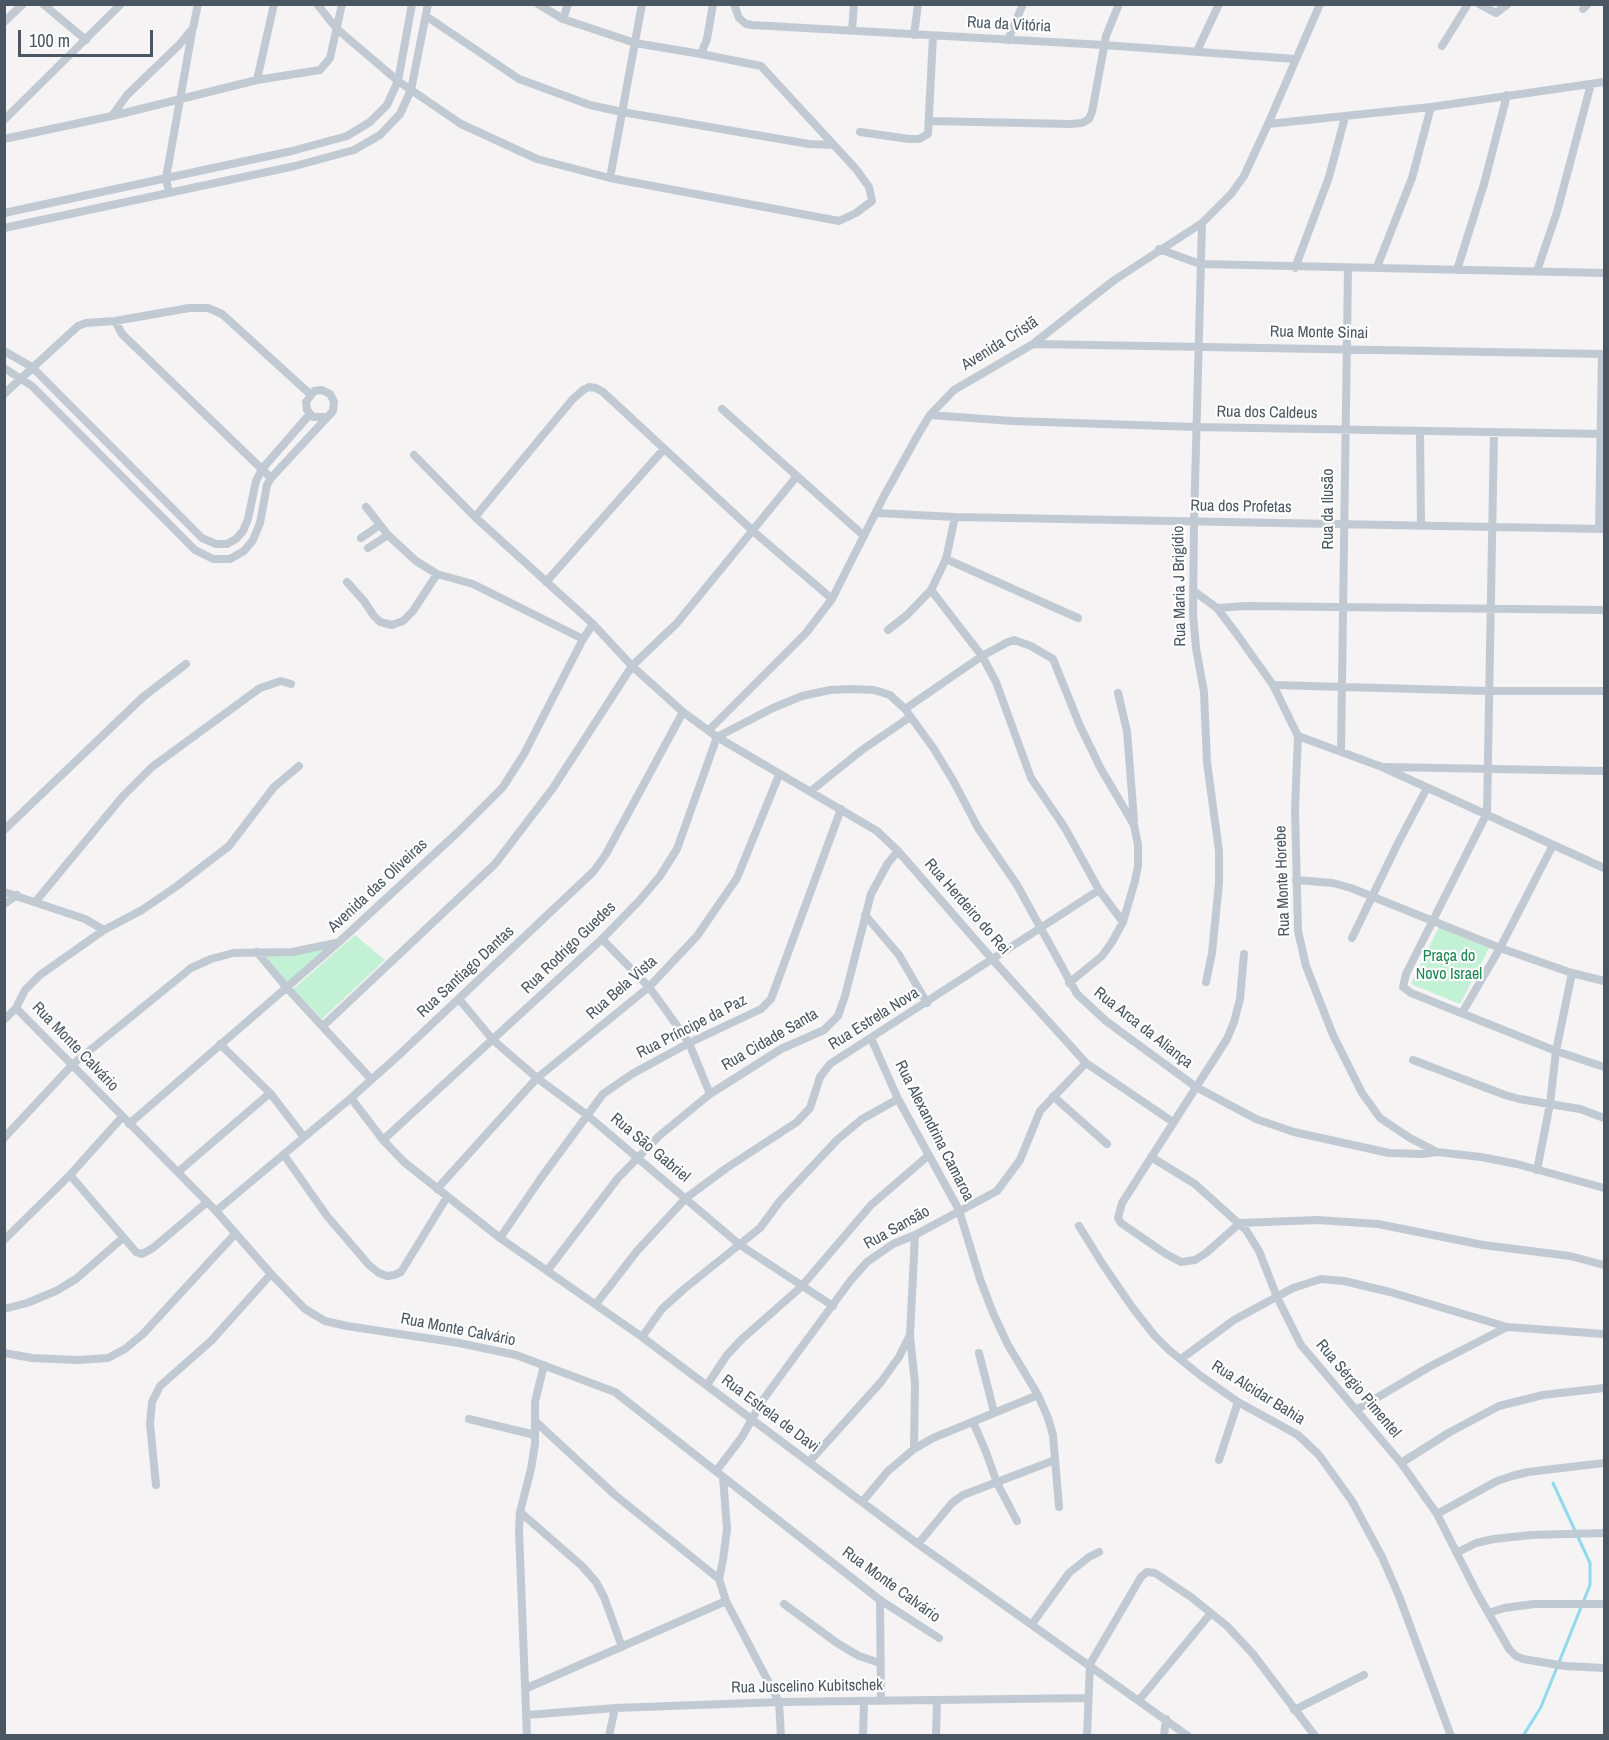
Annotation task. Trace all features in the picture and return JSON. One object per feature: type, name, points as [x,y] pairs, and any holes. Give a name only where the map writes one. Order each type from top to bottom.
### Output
[{"type":"street","points":[[4,21],[24,4]]},
{"type":"street","points":[[43,4],[86,40]]},
{"type":"street","points":[[4,120],[121,4]]},
{"type":"street","points":[[169,193],[166,178],[198,4]]},
{"type":"street","points":[[257,80],[274,4]]},
{"type":"street","points":[[317,4],[337,29],[398,81],[461,124],[537,159],[610,178],[839,221],[856,213],[872,201],[869,187],[761,66],[635,44],[563,19],[538,4]]},
{"type":"street","points":[[4,139],[112,116],[257,80],[320,70],[330,58],[342,4]]},
{"type":"street","points":[[4,213],[292,151],[347,136],[370,122],[387,105],[398,81],[412,4]]},
{"type":"street","points":[[4,228],[295,165],[354,150],[380,135],[400,114],[411,90],[428,4]]},
{"type":"street","points":[[563,19],[568,4]]},
{"type":"street","points":[[610,178],[642,4]]},
{"type":"street","points":[[701,54],[707,39],[712,4]]},
{"type":"street","name":"Rua da Vitória","points":[[734,4],[739,18],[752,26],[1104,45],[1295,59]]},
{"type":"street","points":[[852,30],[854,4]]},
{"type":"street","points":[[914,35],[918,4]]},
{"type":"street","points":[[1008,40],[1023,4]]},
{"type":"street","points":[[930,121],[1070,124],[1082,123],[1089,119],[1104,45],[1109,26],[1119,4]]},
{"type":"street","points":[[1197,51],[1219,4]]},
{"type":"street","name":"Avenida Cristã","points":[[709,730],[806,633],[832,599],[930,415],[954,390],[1033,344],[1113,280],[1202,223],[1216,211],[1244,176],[1320,4]]},
{"type":"street","points":[[1442,46],[1468,4]]},
{"type":"street","points":[[1479,4],[1496,13],[1508,4]]},
{"type":"street","points":[[426,16],[519,79],[590,105],[809,144],[833,145]]},
{"type":"street","points":[[112,116],[127,94],[179,45],[193,28]]},
{"type":"street","points":[[860,132],[919,139],[928,134],[933,36]]},
{"type":"street","points":[[1268,124],[1431,107],[1605,82]]},
{"type":"street","points":[[1536,271],[1557,212],[1592,84]]},
{"type":"street","points":[[1456,270],[1484,184],[1508,95]]},
{"type":"street","points":[[1377,267],[1412,178],[1431,107]]},
{"type":"street","points":[[1295,268],[1329,177],[1345,117]]},
{"type":"street","points":[[292,151],[295,165]]},
{"type":"street","name":"Rua Maria J Brigídio","points":[[1202,223],[1193,614],[1204,692],[1207,762],[1219,851],[1219,884],[1212,953],[1206,982]]},
{"type":"street","points":[[1159,249],[1200,264],[1295,268],[1377,267],[1605,273]]},
{"type":"street","name":"Rua da Ilusão","points":[[1341,751],[1348,268]]},
{"type":"street","points":[[4,394],[78,326],[189,308],[208,308],[222,314],[310,394]]},
{"type":"street","points":[[115,321],[122,334],[271,478]]},
{"type":"street","name":"Rua Monte Sinai","points":[[1033,344],[1603,354]]},
{"type":"street","points":[[4,351],[32,368],[202,538],[216,544],[227,544],[243,531],[248,519],[256,481],[262,469],[310,414]]},
{"type":"street","points":[[1602,529],[1603,354]]},
{"type":"street","points":[[4,368],[32,386],[195,550],[213,559],[230,559],[244,551],[253,540],[260,523],[267,485],[271,478],[326,417],[334,406],[330,394],[318,390],[310,394],[306,402],[310,414],[318,418],[326,417]]},
{"type":"street","points":[[475,517],[572,400],[583,390],[589,387],[596,388],[753,531],[832,599]]},
{"type":"street","points":[[722,409],[864,536]]},
{"type":"street","name":"Rua dos Caldeus","points":[[930,415],[1012,421],[1196,427],[1602,434]]},
{"type":"street","points":[[1420,430],[1421,526]]},
{"type":"street","points":[[1494,432],[1487,813],[1403,983],[1406,991],[1556,1051],[1605,1067]]},
{"type":"street","points":[[546,582],[664,449]]},
{"type":"street","name":"Rua Herdeiro do Rei","points":[[414,455],[475,517],[593,624],[632,666],[683,712],[717,737],[877,831],[898,851],[1086,1063],[1173,1122]]},
{"type":"street","points":[[323,1026],[495,864],[553,788],[632,666],[677,623],[797,476]]},
{"type":"street","points":[[366,507],[388,535],[416,561],[437,574],[474,585],[583,639]]},
{"type":"street","name":"Rua dos Profetas","points":[[877,513],[955,517],[1602,529]]},
{"type":"street","points":[[888,630],[931,591],[946,560],[955,517]]},
{"type":"street","points":[[361,538],[380,525]]},
{"type":"street","points":[[368,548],[388,535]]},
{"type":"street","points":[[946,560],[1078,618]]},
{"type":"street","points":[[347,582],[380,622],[392,625],[403,621],[413,611],[437,574]]},
{"type":"street","points":[[931,591],[982,656],[996,682],[1031,778],[1065,828],[1099,890],[1123,922]]},
{"type":"street","name":"Rua Monte Horebe","points":[[1195,592],[1217,608],[1273,685],[1298,736],[1296,880],[1298,931],[1306,966],[1333,1035],[1372,1108],[1387,1124],[1437,1152]]},
{"type":"street","points":[[1217,608],[1343,606],[1605,610]]},
{"type":"street","name":"Avenida das Oliveiras","points":[[129,1124],[339,942],[457,833],[503,787],[524,754],[583,639],[593,624]]},
{"type":"street","points":[[810,791],[982,656],[999,645],[1014,640],[1031,646],[1053,659],[1080,726],[1101,769],[1134,825]]},
{"type":"street","points":[[4,830],[121,717],[186,664]]},
{"type":"street","points":[[36,901],[123,796],[152,767],[260,688],[282,681],[291,684]]},
{"type":"street","points":[[1273,685],[1489,691],[1605,691]]},
{"type":"street","name":"Rua Arca da Aliança","points":[[717,737],[802,696],[830,690],[874,690],[890,696],[908,713],[934,748],[978,828],[1017,885],[1077,994],[1106,1021],[1196,1087],[1256,1119],[1294,1132],[1389,1152],[1422,1154],[1437,1152],[1481,1157],[1605,1188]]},
{"type":"street","points":[[1069,983],[1102,956],[1112,942],[1123,922],[1138,866],[1127,731],[1118,693]]},
{"type":"street","name":"Rua Santiago Dantas","points":[[216,1211],[351,1098],[594,871],[606,854],[683,712]]},
{"type":"street","points":[[1298,736],[1382,767],[1605,868]]},
{"type":"street","name":"Rua Rodrigo Guedes","points":[[383,1140],[602,939],[660,876],[677,849],[717,737]]},
{"type":"street","points":[[4,1020],[16,1008],[25,990],[40,975],[104,930],[142,910],[229,846],[274,787],[298,766]]},
{"type":"street","points":[[1382,767],[1605,771]]},
{"type":"street","name":"Rua Bela Vista","points":[[437,1189],[537,1078],[649,987],[697,936],[737,878],[779,775]]},
{"type":"street","points":[[1352,938],[1427,788]]},
{"type":"street","name":"Rua Príncipe da Paz","points":[[500,1238],[603,1094],[632,1074],[689,1043],[761,1010],[771,999],[841,809]]},
{"type":"street","points":[[1462,1013],[1500,948],[1553,845]]},
{"type":"street","name":"Rua Cidade Santa","points":[[547,1270],[636,1158],[710,1094],[781,1049],[824,1030],[838,1016],[871,894],[898,851]]},
{"type":"street","points":[[1296,880],[1333,883],[1373,896],[1500,948],[1572,973],[1605,981]]},
{"type":"street","name":"Rua Estrela Nova","points":[[596,1304],[637,1251],[686,1198],[728,1167],[797,1122],[810,1108],[820,1077],[830,1064],[1099,890]]},
{"type":"street","points":[[4,892],[85,919],[104,930]]},
{"type":"street","points":[[4,904],[17,895]]},
{"type":"street","points":[[866,915],[899,955],[927,1003]]},
{"type":"street","points":[[602,939],[649,987],[689,1043],[710,1094]]},
{"type":"street","points":[[4,1138],[73,1064],[191,968],[233,953],[292,952],[339,942]]},
{"type":"street","points":[[257,952],[371,1079]]},
{"type":"street","points":[[1244,954],[1240,999],[1227,1039],[1118,1210],[1118,1218],[1127,1228],[1174,1259],[1188,1262],[1206,1253],[1240,1223],[1308,1220],[1378,1224],[1483,1245],[1570,1256],[1605,1265]]},
{"type":"street","points":[[1537,1170],[1550,1104],[1556,1051],[1572,973]]},
{"type":"street","name":"Rua São Gabriel","points":[[459,999],[493,1040],[537,1078],[587,1115],[741,1245],[801,1287],[833,1306]]},
{"type":"street","name":"Rua Monte Calvário","points":[[16,1008],[216,1211],[305,1309],[325,1321],[347,1326],[459,1343],[516,1355],[615,1392],[880,1599],[939,1638]]},
{"type":"street","name":"Rua Alexandrina Camaroa","points":[[871,1038],[898,1099],[959,1210],[993,1313],[1008,1345],[1038,1395],[1048,1418],[1059,1507]]},
{"type":"street","points":[[220,1044],[270,1093],[304,1137]]},
{"type":"street","points":[[1413,1060],[1505,1095],[1580,1109],[1605,1118]]},
{"type":"street","name":"Rua Sansão","points":[[720,1473],[762,1401],[867,1262],[894,1244],[992,1194],[1007,1180],[1020,1160],[1040,1111],[1086,1063]]},
{"type":"street","points":[[178,1172],[270,1093]]},
{"type":"street","points":[[1053,1096],[1107,1144]]},
{"type":"street","name":"Rua Estrela de Davi","points":[[351,1098],[383,1140],[404,1162],[500,1238],[642,1337],[918,1544],[1140,1699],[1188,1736]]},
{"type":"street","points":[[642,1337],[670,1302],[760,1228],[794,1185],[837,1140],[862,1119],[898,1099]]},
{"type":"street","points":[[4,1240],[70,1175],[122,1117]]},
{"type":"street","points":[[284,1155],[327,1216],[369,1265],[387,1276],[401,1272],[447,1197]]},
{"type":"street","points":[[707,1385],[727,1355],[801,1287],[871,1205],[929,1155]]},
{"type":"street","name":"Rua Sérgio Pimentel","points":[[1151,1157],[1195,1184],[1246,1230],[1259,1251],[1277,1297],[1301,1345],[1401,1463],[1437,1514],[1509,1649],[1523,1659],[1565,1666],[1605,1668]]},
{"type":"street","points":[[70,1175],[123,1238],[136,1252],[142,1254],[153,1248],[207,1203]]},
{"type":"street","name":"Rua Alcidar Bahia","points":[[1079,1226],[1102,1263],[1154,1335],[1181,1359],[1238,1402],[1285,1426],[1308,1443],[1352,1501],[1399,1596],[1451,1736]]},
{"type":"street","points":[[4,1353],[32,1358],[79,1360],[108,1358],[125,1349],[143,1334],[235,1234]]},
{"type":"street","points":[[914,1449],[915,1384],[910,1335],[915,1235]]},
{"type":"street","points":[[4,1309],[27,1303],[56,1291],[76,1279],[123,1238]]},
{"type":"street","points":[[156,1485],[150,1424],[152,1402],[160,1386],[211,1341],[271,1274]]},
{"type":"street","points":[[1181,1359],[1234,1320],[1277,1297],[1309,1282],[1331,1279],[1441,1306],[1507,1327],[1605,1334]]},
{"type":"street","points":[[1356,1410],[1429,1367],[1507,1327]]},
{"type":"street","points":[[809,1462],[881,1382],[899,1357],[910,1335]]},
{"type":"street","points":[[979,1353],[994,1412]]},
{"type":"street","points":[[527,1736],[527,1688],[519,1552],[520,1512],[531,1469],[535,1435],[535,1402],[544,1365]]},
{"type":"street","points":[[1401,1463],[1450,1432],[1499,1406],[1543,1395],[1605,1388]]},
{"type":"street","points":[[862,1502],[888,1471],[914,1449],[933,1438],[1038,1395]]},
{"type":"street","points":[[1219,1460],[1238,1402]]},
{"type":"street","points":[[469,1419],[535,1435]]},
{"type":"street","points":[[535,1421],[615,1495],[718,1580],[726,1601],[779,1702],[781,1736]]},
{"type":"street","points":[[973,1422],[997,1483],[1017,1521]]},
{"type":"street","points":[[918,1544],[952,1503],[963,1495],[1055,1460]]},
{"type":"street","points":[[1437,1514],[1497,1481],[1512,1476],[1605,1463]]},
{"type":"street","points":[[718,1580],[727,1529],[720,1473]]},
{"type":"street","points":[[520,1512],[582,1566],[596,1582],[606,1602],[622,1647]]},
{"type":"street","points":[[1458,1552],[1476,1544],[1504,1538],[1605,1533]]},
{"type":"street","points":[[1032,1624],[1069,1574],[1089,1557],[1099,1552]]},
{"type":"street","points":[[1087,1736],[1090,1664],[1144,1574],[1155,1573],[1211,1613],[1240,1640],[1315,1736]]},
{"type":"street","points":[[880,1599],[881,1701]]},
{"type":"street","points":[[527,1688],[726,1601]]},
{"type":"street","points":[[784,1604],[837,1643],[880,1664]]},
{"type":"street","points":[[1489,1613],[1504,1608],[1534,1604],[1605,1604]]},
{"type":"street","points":[[1140,1699],[1211,1613]]},
{"type":"street","points":[[1294,1710],[1364,1675]]},
{"type":"street","name":"Rua Juscelino Kubitschek","points":[[527,1715],[615,1707],[779,1702],[1088,1698]]},
{"type":"street","points":[[936,1736],[937,1700]]},
{"type":"street","points":[[863,1736],[864,1701]]},
{"type":"street","points":[[609,1736],[615,1707]]},
{"type":"street","points":[[1164,1736],[1166,1719]]},
{"type":"green space","name":"Praça do Novo Israel","points":[[1439,927],[1489,948],[1460,1004],[1411,984]]},
{"type":"green space","points":[[355,935],[385,960],[322,1019],[293,989]]},
{"type":"green space","points":[[332,944],[287,983],[266,956]]},
{"type":"waterway","points":[[1523,1736],[1541,1707],[1590,1585],[1590,1563],[1553,1483]]}]
